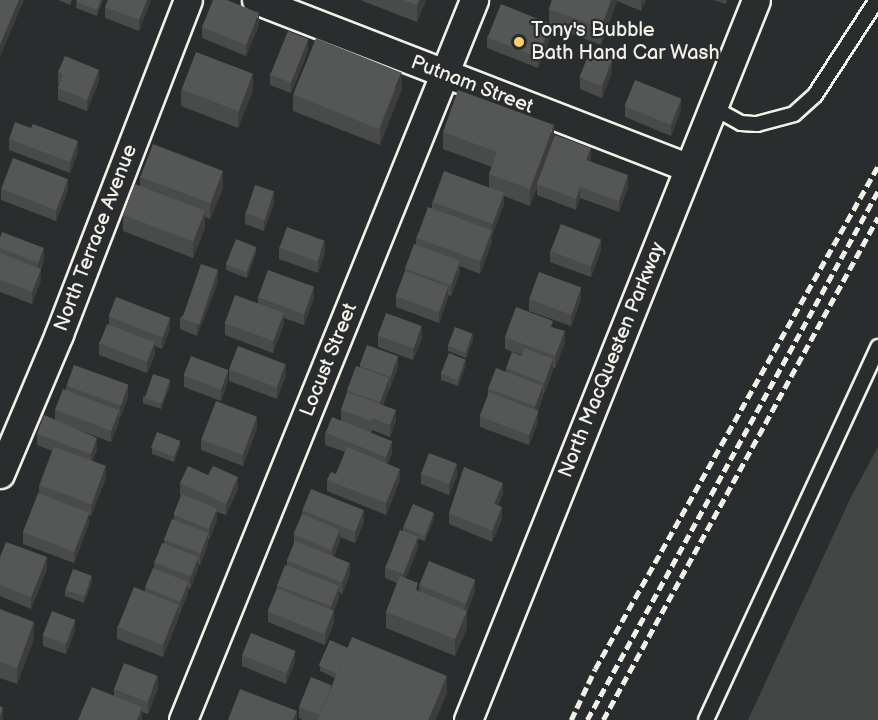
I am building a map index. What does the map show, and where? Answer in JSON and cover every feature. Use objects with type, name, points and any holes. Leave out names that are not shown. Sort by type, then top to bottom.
[{"type":"street","name":"North Terrace Avenue","points":[[0,474],[59,334],[188,0]]},
{"type":"street","name":"Putnam Street","points":[[256,0],[689,168]]},
{"type":"street","name":"Locust Street","points":[[183,720],[474,0]]},
{"type":"street","name":"North MacQuesten Parkway","points":[[468,720],[756,0]]},
{"type":"lane","points":[[712,107],[741,123],[757,124],[794,114],[815,95],[877,0]]},
{"type":"lane","points":[[706,720],[878,347]]},
{"type":"shaded area","points":[[878,447],[878,720],[748,720],[851,497]]},
{"type":"building","points":[[0,0],[19,0],[0,45]]},
{"type":"building","points":[[77,0],[101,0],[97,10],[76,2]]},
{"type":"building","points":[[108,0],[147,0],[139,20],[105,7]]},
{"type":"building","points":[[213,0],[227,0],[259,13],[246,45],[202,27]]},
{"type":"building","points":[[403,0],[419,0],[417,5]]},
{"type":"building","points":[[552,0],[611,0],[601,28],[549,9]]},
{"type":"building","name":"Tony's Bubble Bath Hand Car Wash","points":[[501,4],[551,24],[538,58],[488,37]]},
{"type":"building","points":[[288,31],[308,39],[291,83],[270,75]]},
{"type":"building","points":[[316,38],[401,72],[378,129],[293,95]]},
{"type":"building","points":[[590,51],[612,60],[602,86],[580,77]]},
{"type":"building","points":[[196,52],[253,74],[239,111],[182,89]]},
{"type":"building","points":[[65,56],[99,70],[87,100],[58,88],[63,74],[58,72]]},
{"type":"building","points":[[635,80],[681,99],[671,125],[625,106]]},
{"type":"building","points":[[458,90],[554,125],[530,189],[489,174],[497,152],[443,132]]},
{"type":"building","points":[[15,122],[31,128],[33,124],[78,141],[70,162],[9,139]]},
{"type":"building","points":[[555,135],[591,148],[586,160],[628,175],[619,201],[580,187],[576,199],[537,184]]},
{"type":"building","points":[[153,144],[223,171],[210,204],[140,177]]},
{"type":"building","points":[[13,158],[68,179],[56,210],[1,189]]},
{"type":"building","points":[[444,171],[504,193],[493,224],[433,202]]},
{"type":"building","points":[[135,184],[205,211],[193,242],[123,215]]},
{"type":"building","points":[[255,185],[274,191],[265,220],[246,214]]},
{"type":"building","points":[[428,207],[492,230],[481,261],[417,238]]},
{"type":"building","points":[[561,224],[601,239],[591,266],[551,251]]},
{"type":"building","points":[[287,227],[325,241],[317,261],[279,248]]},
{"type":"building","points":[[2,232],[44,248],[38,263],[0,248]]},
{"type":"building","points":[[236,239],[256,247],[246,272],[226,264]]},
{"type":"building","points":[[414,244],[460,261],[451,285],[405,268]]},
{"type":"building","points":[[0,253],[41,269],[32,292],[0,280]]},
{"type":"building","points":[[201,264],[218,270],[199,325],[182,319]]},
{"type":"building","points":[[268,270],[314,287],[304,314],[258,297]]},
{"type":"building","points":[[405,271],[448,287],[439,312],[396,296]]},
{"type":"building","points":[[539,272],[581,287],[571,315],[529,299]]},
{"type":"building","points":[[235,295],[284,313],[274,341],[225,323]]},
{"type":"building","points":[[116,297],[170,318],[163,337],[108,317]]},
{"type":"building","points":[[516,307],[553,321],[551,327],[565,331],[555,356],[505,337]]},
{"type":"building","points":[[386,313],[422,326],[413,349],[378,336]]},
{"type":"building","points":[[107,324],[155,342],[147,362],[99,344]]},
{"type":"building","points":[[455,327],[473,334],[466,352],[448,346]]},
{"type":"building","points":[[367,345],[398,356],[390,377],[359,366]]},
{"type":"building","points":[[238,346],[286,364],[277,388],[229,369]]},
{"type":"building","points":[[524,348],[553,359],[544,383],[506,368],[512,352],[522,356]]},
{"type":"building","points":[[449,353],[466,360],[457,380],[441,373]]},
{"type":"building","points":[[191,356],[228,370],[221,390],[183,376]]},
{"type":"building","points":[[74,365],[129,385],[121,406],[66,386]]},
{"type":"building","points":[[356,366],[389,378],[380,402],[347,390]]},
{"type":"building","points":[[496,368],[543,386],[535,406],[488,389]]},
{"type":"building","points":[[153,374],[170,380],[162,403],[145,398]]},
{"type":"building","points":[[63,389],[119,411],[111,431],[55,410]]},
{"type":"building","points":[[347,392],[396,410],[390,425],[341,410]]},
{"type":"building","points":[[489,392],[538,411],[529,435],[480,416]]},
{"type":"building","points":[[216,401],[257,417],[242,455],[201,439]]},
{"type":"building","points":[[44,415],[97,438],[91,454],[37,434]]},
{"type":"building","points":[[332,417],[392,441],[386,457],[326,433]]},
{"type":"building","points":[[157,432],[180,441],[174,457],[151,448]]},
{"type":"building","points":[[54,447],[106,466],[92,504],[40,486]]},
{"type":"building","points":[[347,447],[400,469],[386,503],[327,480],[331,472],[336,474]]},
{"type":"building","points":[[429,453],[457,464],[449,484],[421,474]]},
{"type":"building","points":[[188,466],[208,475],[213,466],[238,477],[226,504],[180,483]]},
{"type":"building","points":[[464,467],[503,483],[494,504],[502,507],[492,531],[449,513]]},
{"type":"building","points":[[311,489],[364,510],[355,532],[302,510]]},
{"type":"building","points":[[38,493],[89,513],[74,552],[23,532]]},
{"type":"building","points":[[182,494],[217,509],[208,529],[173,514]]},
{"type":"building","points":[[413,504],[434,513],[424,536],[403,527]]},
{"type":"building","points":[[302,514],[340,530],[331,550],[293,534]]},
{"type":"building","points":[[172,519],[208,533],[201,554],[164,540]]},
{"type":"building","points":[[400,530],[418,537],[403,574],[386,567]]},
{"type":"building","points":[[295,541],[350,563],[342,583],[287,560]]},
{"type":"building","points":[[6,542],[47,557],[31,597],[0,585],[0,557]]},
{"type":"building","points":[[162,543],[198,557],[191,577],[154,563]]},
{"type":"building","points":[[429,561],[475,580],[466,604],[419,585]]},
{"type":"building","points":[[285,565],[339,586],[331,606],[277,586]]},
{"type":"building","points":[[153,568],[188,582],[180,602],[145,587]]},
{"type":"building","points":[[73,569],[92,576],[84,597],[65,590]]},
{"type":"building","points":[[400,576],[418,583],[416,590],[467,611],[455,639],[386,612]]},
{"type":"building","points":[[134,587],[179,605],[162,645],[118,627]]},
{"type":"building","points":[[277,588],[334,611],[324,634],[268,611]]},
{"type":"building","points":[[0,609],[34,622],[17,668],[0,662]]},
{"type":"building","points":[[52,611],[75,620],[66,644],[43,635]]},
{"type":"building","points":[[251,633],[296,651],[287,673],[242,655]]},
{"type":"building","points":[[352,637],[447,676],[428,720],[318,720]]},
{"type":"building","points":[[330,640],[348,648],[337,674],[319,666]]},
{"type":"building","points":[[124,663],[158,676],[148,702],[114,689]]},
{"type":"building","points":[[311,677],[331,685],[319,715],[299,707]]},
{"type":"building","points":[[92,687],[142,707],[137,720],[78,720]]},
{"type":"building","points":[[240,689],[297,711],[293,720],[228,720]]},
{"type":"railway","points":[[571,720],[595,669],[878,166]]},
{"type":"railway","points":[[587,720],[878,191]]},
{"type":"railway","points":[[603,720],[878,217]]},
{"type":"place","name":"Tony's Bubble Bath Hand Car Wash","points":[[519,42]]}]
